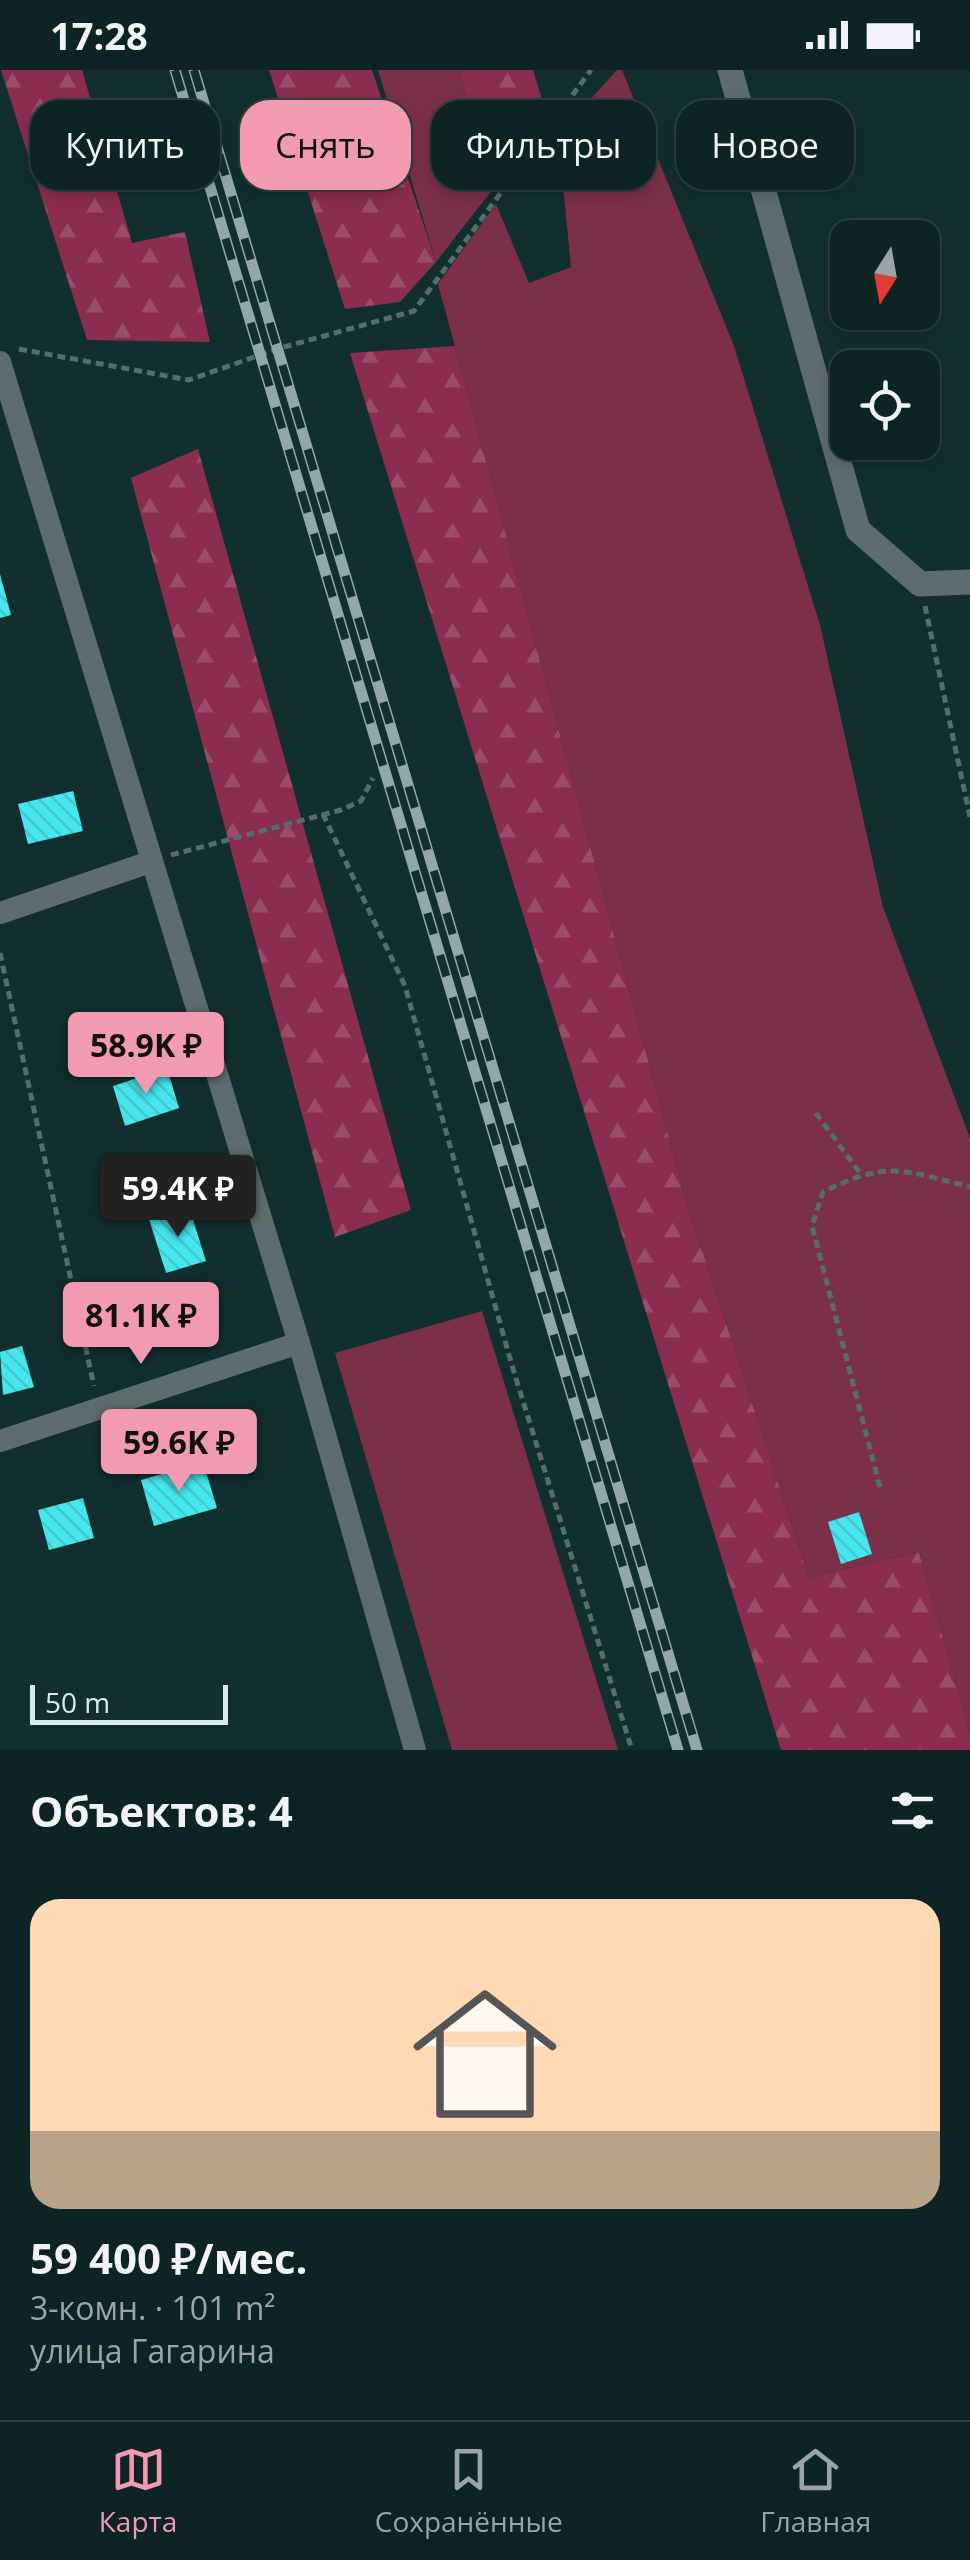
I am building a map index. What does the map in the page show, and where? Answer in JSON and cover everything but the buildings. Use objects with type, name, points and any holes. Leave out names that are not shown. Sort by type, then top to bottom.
[{"type":"street","points":[[730,70],[858,530],[920,584],[970,582]]},
{"type":"street","points":[[0,362],[299,1342],[415,1750]]},
{"type":"street","points":[[0,913],[150,862]]},
{"type":"street","points":[[0,1441],[299,1342]]},
{"type":"path","points":[[0,346],[189,380],[277,349],[414,311],[590,70]]},
{"type":"path","points":[[920,584],[970,816]]},
{"type":"path","points":[[150,862],[210,841],[361,801],[373,778]]},
{"type":"path","points":[[323,814],[405,986],[512,1369],[632,1750]]},
{"type":"path","points":[[0,953],[99,1408]]},
{"type":"path","points":[[816,1113],[860,1173]]},
{"type":"path","points":[[880,1487],[812,1226],[822,1192],[860,1173],[900,1168],[970,1187]]},
{"type":"green space","points":[[1,70],[82,70],[91,100],[30,100],[30,161]]},
{"type":"green space","points":[[269,70],[372,70],[382,100],[279,100]]},
{"type":"green space","points":[[458,70],[533,70],[542,100],[466,100]]},
{"type":"green space","points":[[411,187],[436,262],[400,302],[345,309],[307,190]]},
{"type":"green space","points":[[39,190],[117,190],[132,243],[185,232],[210,342],[87,340]]},
{"type":"green space","points":[[455,346],[686,1200],[809,1577],[919,1552],[970,1732],[970,1750],[781,1750],[350,353]]},
{"type":"green space","points":[[198,449],[411,1210],[335,1237],[131,478]]},
{"type":"shaded area","points":[[378,70],[460,70],[468,100],[431,100],[431,190],[492,190],[436,262],[411,179],[411,100],[387,100]]},
{"type":"shaded area","points":[[617,70],[622,70],[634,100],[590,100]]},
{"type":"shaded area","points":[[656,154],[734,346],[820,625],[883,907],[970,1138],[970,1732],[919,1552],[809,1577],[686,1200],[438,284],[496,204],[529,283],[571,267],[563,190],[656,190]]},
{"type":"shaded area","points":[[482,1311],[618,1750],[452,1750],[335,1353]]},
{"type":"railway","points":[[175,70],[678,1750]]},
{"type":"railway","points":[[194,70],[697,1750]]}]
